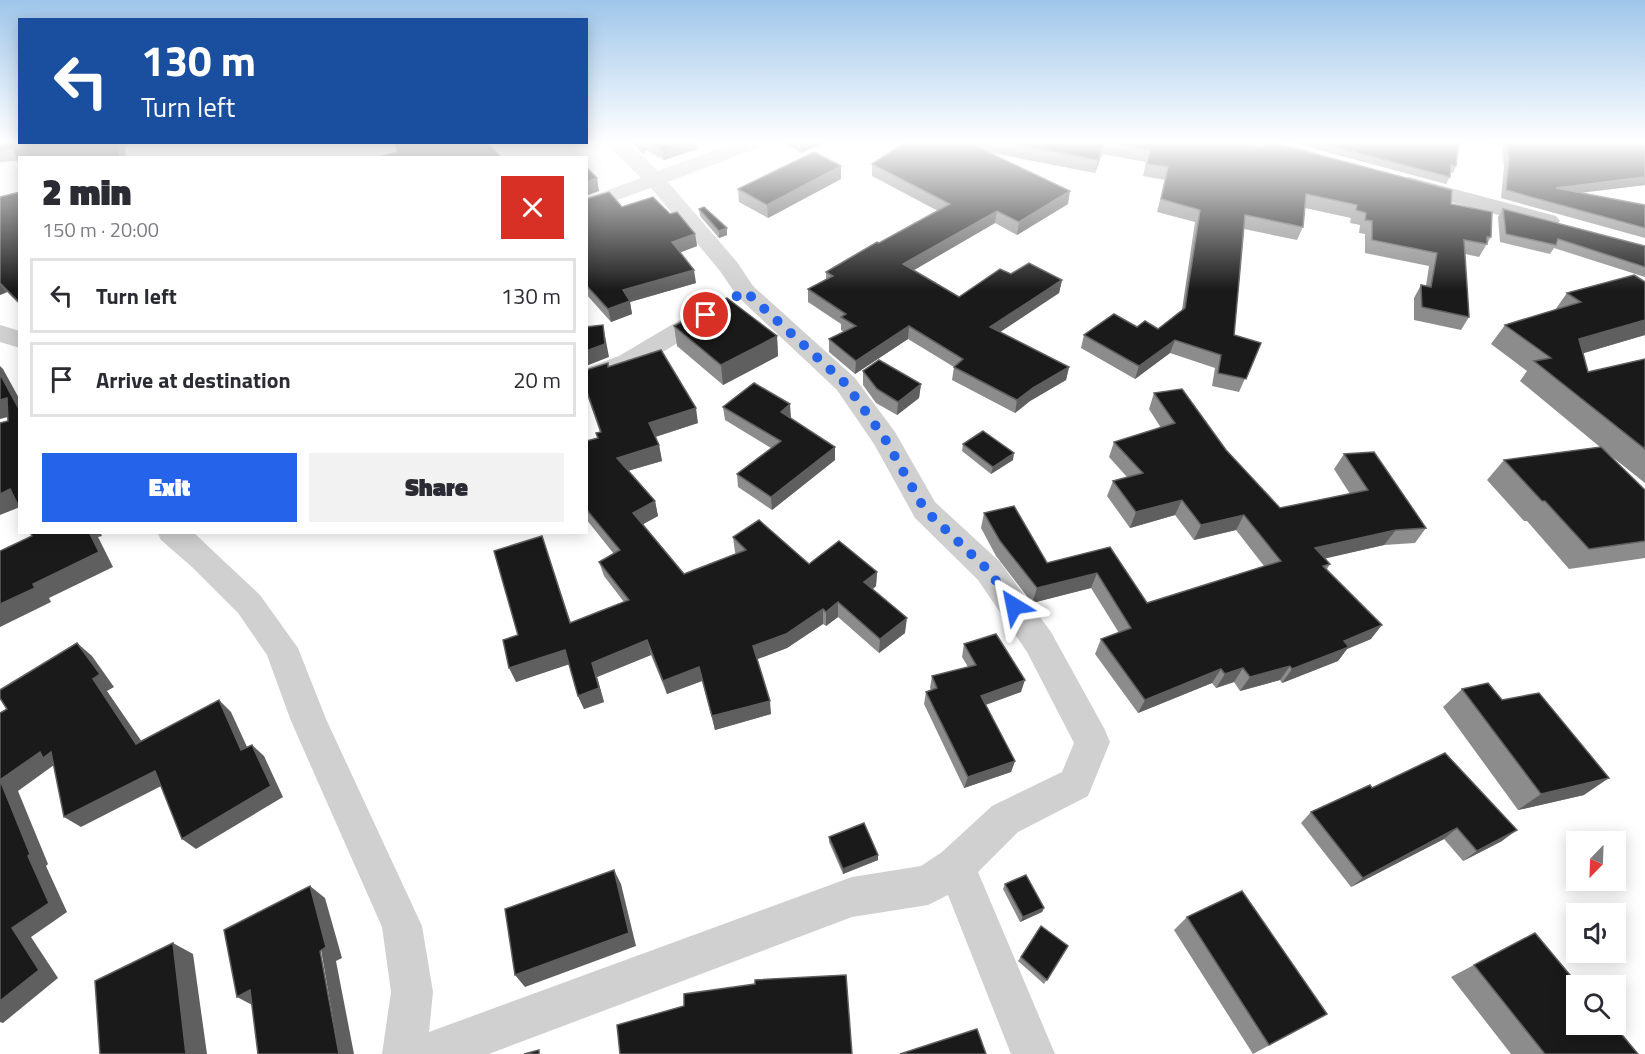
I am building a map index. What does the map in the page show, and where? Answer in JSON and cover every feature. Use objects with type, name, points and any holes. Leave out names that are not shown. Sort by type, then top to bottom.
[{"type":"main road","points":[[1436,191],[1564,225]]},
{"type":"street","points":[[588,204],[626,191]]},
{"type":"street","points":[[429,1054],[852,897],[928,885],[957,866],[1005,819],[1075,784],[1092,742],[1039,642],[989,571],[925,510],[885,439],[846,384],[745,291],[729,267],[665,191]]},
{"type":"street","points":[[588,376],[628,362],[745,291]]},
{"type":"street","points":[[0,333],[18,339]]},
{"type":"street","points":[[174,534],[203,558],[249,604],[280,648],[309,721],[402,926],[412,992],[404,1054]]},
{"type":"street","points":[[957,866],[1033,1054]]},
{"type":"building","points":[[742,191],[793,191],[767,205]]},
{"type":"building","points":[[925,191],[1070,191],[1019,222],[997,211],[903,264],[959,297],[1000,269],[1011,274],[1029,263],[1062,280],[990,327],[1069,367],[1017,400],[954,367],[963,359],[909,326],[856,361],[829,339],[856,326],[841,317],[846,314],[808,289],[833,276],[826,272],[950,204]]},
{"type":"building","points":[[1163,191],[1452,191],[1451,204],[1492,212],[1491,237],[1487,237],[1487,244],[1464,240],[1469,317],[1422,307],[1421,285],[1431,287],[1437,253],[1372,240],[1372,221],[1365,220],[1366,213],[1356,210],[1357,205],[1306,194],[1303,227],[1245,215],[1234,335],[1261,343],[1246,379],[1218,373],[1221,355],[1175,340],[1139,366],[1084,335],[1114,314],[1137,327],[1145,321],[1158,329],[1185,308],[1200,210],[1161,199]]},
{"type":"building","points":[[1510,191],[1573,191],[1645,205],[1645,228]]},
{"type":"building","points":[[18,192],[18,301],[0,283],[0,197]]},
{"type":"building","points":[[609,192],[622,207],[653,197],[670,214],[677,212],[695,234],[672,242],[694,270],[623,290],[630,301],[608,309],[588,287],[588,198]]},
{"type":"building","points":[[704,207],[727,228],[719,231],[699,209]]},
{"type":"building","points":[[1503,209],[1645,246],[1645,267],[1558,239],[1556,245],[1506,234]]},
{"type":"building","points":[[1634,275],[1645,282],[1645,320],[1579,339],[1588,372],[1645,359],[1645,449],[1534,361],[1551,358],[1505,325],[1581,302],[1567,293]]},
{"type":"building","points":[[727,298],[777,336],[721,365],[674,326]]},
{"type":"building","points":[[603,325],[605,344],[588,350],[588,327]]},
{"type":"building","points":[[661,350],[696,408],[649,423],[659,445],[617,458],[655,501],[633,513],[684,574],[746,550],[733,537],[759,520],[809,564],[839,541],[877,572],[864,582],[907,618],[880,639],[838,602],[826,612],[823,609],[786,634],[753,646],[770,701],[712,716],[699,667],[663,681],[647,640],[592,663],[599,688],[578,696],[565,650],[509,668],[503,640],[518,635],[494,551],[542,536],[570,623],[629,600],[599,562],[620,550],[588,511],[588,440],[598,438],[596,433],[601,432],[588,395],[588,369],[608,363],[608,367]]},
{"type":"building","points":[[879,360],[921,384],[898,402],[877,389],[863,371]]},
{"type":"building","points":[[0,374],[18,407],[18,505],[10,489],[0,494],[0,423],[8,421],[7,398],[0,400]]},
{"type":"building","points":[[754,383],[790,404],[781,412],[835,447],[771,497],[737,474],[781,441],[723,407]]},
{"type":"building","points":[[1182,389],[1226,450],[1280,508],[1368,490],[1344,454],[1374,452],[1426,528],[1396,530],[1315,548],[1330,564],[1323,566],[1382,625],[1344,641],[1349,647],[1292,669],[1290,666],[1250,677],[1243,668],[1225,674],[1221,669],[1145,700],[1101,639],[1131,628],[1097,573],[1037,588],[1000,541],[984,513],[1014,506],[1047,563],[1110,547],[1147,603],[1281,561],[1244,515],[1201,525],[1182,500],[1136,512],[1113,481],[1143,473],[1114,442],[1175,423],[1154,393]]},
{"type":"building","points":[[983,431],[1014,453],[993,467],[963,444]]},
{"type":"building","points":[[1601,447],[1645,490],[1645,541],[1589,549],[1504,460]]},
{"type":"building","points":[[31,534],[90,534],[99,552],[33,584],[35,588],[0,604],[0,551],[32,536]]},
{"type":"building","points":[[996,634],[1025,680],[981,696],[1015,761],[968,777],[926,692],[937,688],[932,676],[976,665],[964,644]]},
{"type":"building","points":[[77,643],[100,674],[93,679],[136,744],[219,700],[241,750],[252,745],[271,786],[182,839],[155,771],[64,817],[51,752],[43,758],[40,752],[0,780],[0,713],[7,709],[0,698],[0,690]]},
{"type":"building","points":[[1488,683],[1502,700],[1539,693],[1609,778],[1541,794],[1462,689]]},
{"type":"building","points":[[1445,753],[1517,830],[1477,851],[1457,828],[1363,878],[1311,812],[1370,785],[1372,788]]},
{"type":"building","points":[[0,780],[30,854],[28,856],[49,903],[12,928],[39,970],[0,1001]]},
{"type":"building","points":[[864,823],[878,855],[843,869],[829,837]]},
{"type":"building","points":[[614,870],[629,933],[515,975],[505,909]]},
{"type":"building","points":[[1026,875],[1044,908],[1023,917],[1005,884]]},
{"type":"building","points":[[310,886],[326,947],[320,951],[339,1054],[258,1054],[250,990],[237,997],[224,930]]},
{"type":"building","points":[[1242,891],[1327,1014],[1269,1045],[1187,917]]},
{"type":"building","points":[[1041,926],[1068,946],[1047,980],[1021,957]]},
{"type":"building","points":[[1535,933],[1570,975],[1566,975],[1566,1035],[1622,1035],[1638,1054],[1545,1054],[1474,965]]},
{"type":"building","points":[[173,943],[186,1054],[100,1054],[95,981]]},
{"type":"building","points":[[846,975],[852,1054],[620,1054],[617,1025],[684,1006],[684,994],[755,984],[755,980]]},
{"type":"building","points":[[977,1029],[986,1054],[900,1054]]},
{"type":"building","points":[[539,1050],[539,1054],[524,1054]]},
{"type":"route","points":[[706,315],[745,291],[846,384],[885,439],[925,510],[989,571],[1014,606]]}]
